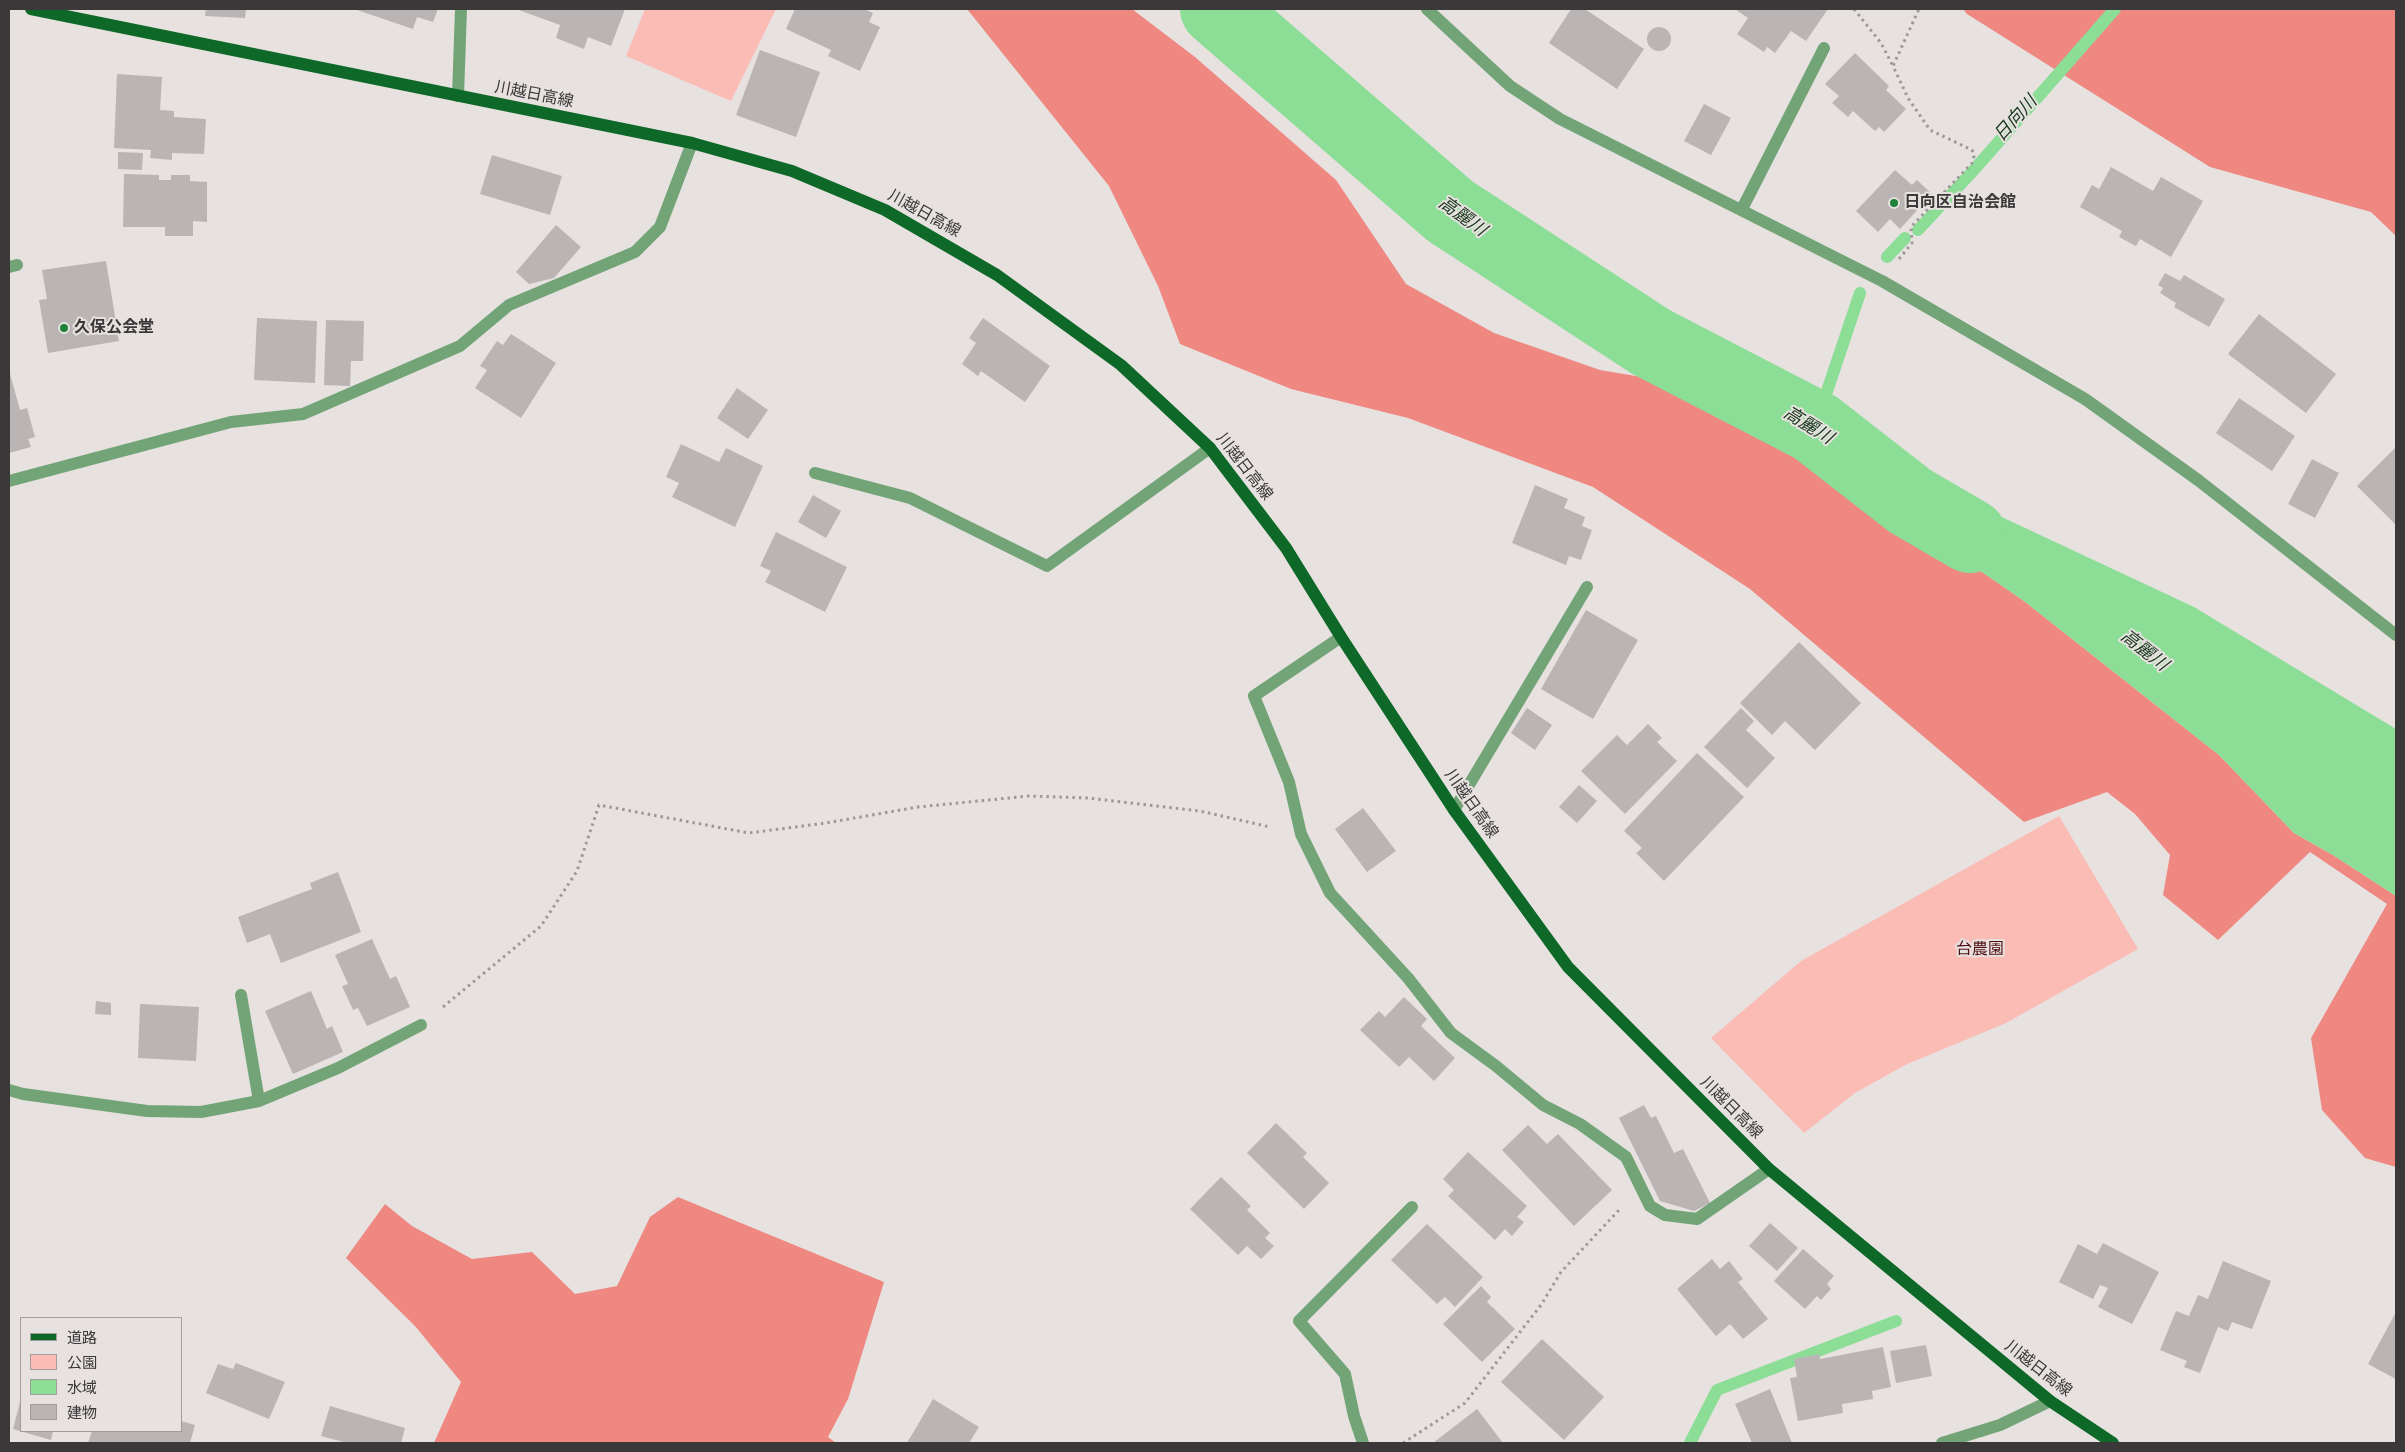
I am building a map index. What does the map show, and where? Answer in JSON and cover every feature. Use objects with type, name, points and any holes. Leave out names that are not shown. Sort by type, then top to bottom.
[{"type":"main road","name":"川越日高線","points":[[31,9],[692,143],[792,171],[885,210],[997,275],[1121,365],[1210,448],[1286,548],[1341,637],[1454,810],[1568,967],[1769,1169],[2050,1401],[2113,1443]]},
{"type":"street","points":[[458,96],[461,9]]},
{"type":"street","points":[[1427,9],[1510,86],[1560,119],[1882,281],[2085,399],[2198,480],[2396,635]]},
{"type":"street","points":[[1742,209],[1824,48]]},
{"type":"street","points":[[9,481],[231,422],[303,414],[460,346],[509,305],[635,252],[660,227],[692,143]]},
{"type":"street","points":[[815,472],[910,498],[1047,566],[1210,448]]},
{"type":"street","points":[[1454,810],[1587,587]]},
{"type":"street","points":[[1341,637],[1254,696],[1289,782],[1301,834],[1330,893],[1408,978],[1451,1033],[1496,1066],[1543,1105],[1580,1124],[1626,1157],[1650,1206],[1665,1214],[1697,1219],[1769,1169]]},
{"type":"street","points":[[242,995],[259,1101]]},
{"type":"street","points":[[9,1090],[147,1111],[201,1112],[259,1101],[338,1068],[422,1025]]},
{"type":"street","points":[[1363,1443],[1354,1416],[1345,1374],[1299,1321],[1412,1207]]},
{"type":"street","points":[[1942,1443],[2000,1425],[2050,1401]]},
{"type":"path","points":[[1854,9],[1881,42],[1908,98],[1930,130],[1972,150],[1974,156],[1972,163],[1911,227],[1912,243],[1882,281]]},
{"type":"path","points":[[1893,66],[1919,9]]},
{"type":"path","points":[[422,1025],[542,926],[577,871],[599,804],[749,833],[826,823],[918,806],[1029,796],[1086,798],[1200,811],[1301,834]]},
{"type":"path","points":[[1403,1443],[1464,1403],[1541,1304],[1561,1272],[1619,1210],[1665,1214]]},
{"type":"green space","points":[[645,9],[776,9],[731,101],[626,56]]},
{"type":"green space","name":"台農園","points":[[2059,816],[2138,949],[2006,1023],[1905,1065],[1855,1093],[1804,1133],[1711,1038],[1801,961]]},
{"type":"shaded area","points":[[967,9],[1132,9],[1195,57],[1336,180],[1406,284],[1494,333],[1600,370],[1707,388],[1917,527],[2024,601],[2219,755],[2294,833],[2333,855],[2396,896],[2396,1167],[2365,1158],[2322,1110],[2311,1038],[2387,904],[2310,852],[2218,940],[2163,895],[2170,855],[2135,814],[2107,792],[2024,822],[1750,589],[1593,487],[1408,418],[1291,389],[1180,344],[1158,286],[1109,186]]},
{"type":"shaded area","points":[[1963,9],[2396,9],[2396,236],[2371,212],[2210,167],[1967,14]]},
{"type":"shaded area","points":[[678,1197],[884,1282],[848,1399],[828,1437],[836,1443],[434,1443],[461,1382],[415,1326],[346,1258],[385,1204],[412,1226],[472,1259],[532,1252],[575,1294],[617,1286],[650,1217]]},
{"type":"water","points":[[1882,461],[2194,607],[2396,729],[2396,896],[2333,855],[2294,833],[2219,755],[2024,601],[1889,508]]},
{"type":"building","points":[[206,9],[246,9],[245,18],[205,16]]},
{"type":"building","points":[[354,9],[438,9],[433,22],[417,17],[413,29]]},
{"type":"building","points":[[516,9],[625,9],[611,46],[588,37],[584,49],[556,38],[560,25]]},
{"type":"building","points":[[795,9],[864,9],[873,13],[869,22],[880,27],[860,71],[828,56],[831,50],[786,29]]},
{"type":"building","points":[[1571,9],[1585,9],[1644,49],[1617,89],[1549,43]]},
{"type":"building","points":[[1735,9],[1828,9],[1806,41],[1791,31],[1775,53],[1767,47],[1764,52],[1737,34],[1748,18]]},
{"type":"building","points":[[1659,27],[1668,30],[1671,39],[1668,48],[1659,51],[1650,48],[1647,39],[1650,30]]},
{"type":"building","points":[[760,50],[820,72],[796,137],[736,115]]},
{"type":"building","points":[[1855,53],[1889,86],[1886,90],[1906,109],[1884,132],[1879,127],[1875,131],[1853,111],[1848,117],[1832,103],[1839,96],[1825,84]]},
{"type":"building","points":[[117,74],[162,77],[160,110],[174,111],[174,117],[206,119],[204,154],[172,153],[172,160],[150,158],[151,150],[114,148]]},
{"type":"building","points":[[1704,104],[1731,118],[1711,155],[1684,141]]},
{"type":"building","points":[[118,152],[143,153],[142,170],[118,169]]},
{"type":"building","points":[[492,155],[562,176],[550,215],[480,194]]},
{"type":"building","points":[[2111,167],[2153,191],[2161,177],[2203,201],[2171,257],[2140,239],[2136,246],[2119,237],[2122,231],[2080,207],[2092,185],[2099,189]]},
{"type":"building","name":"日向区自治会館","points":[[1895,170],[1912,185],[1917,180],[1932,194],[1900,229],[1890,219],[1878,232],[1856,211]]},
{"type":"building","points":[[124,174],[159,175],[159,180],[171,180],[171,175],[190,175],[190,181],[207,182],[207,222],[193,221],[193,236],[165,236],[165,227],[123,227]]},
{"type":"building","points":[[556,225],[581,247],[554,278],[529,284],[516,272]]},
{"type":"building","points":[[106,261],[119,341],[48,353],[39,300],[47,299],[42,270]]},
{"type":"building","points":[[2165,273],[2180,281],[2184,275],[2225,299],[2209,327],[2174,307],[2176,303],[2160,293],[2163,288],[2158,285]]},
{"type":"building","points":[[2259,314],[2336,374],[2306,413],[2228,354]]},
{"type":"building","points":[[257,318],[317,321],[315,383],[254,380]]},
{"type":"building","points":[[983,318],[1050,366],[1025,402],[981,371],[978,376],[962,364],[976,343],[969,338]]},
{"type":"building","points":[[326,320],[364,321],[363,361],[351,361],[350,386],[324,385]]},
{"type":"building","points":[[511,334],[556,363],[521,418],[475,388],[487,370],[480,366],[497,341],[503,345]]},
{"type":"building","points":[[9,370],[20,410],[27,408],[35,437],[28,439],[31,447],[9,453]]},
{"type":"building","points":[[737,388],[768,410],[748,439],[717,418]]},
{"type":"building","points":[[2239,398],[2295,436],[2272,471],[2216,433]]},
{"type":"building","points":[[681,444],[719,462],[726,448],[763,466],[735,527],[672,497],[679,483],[666,477]]},
{"type":"building","points":[[2396,447],[2396,525],[2357,486]]},
{"type":"building","points":[[2312,459],[2339,473],[2315,518],[2288,504]]},
{"type":"building","points":[[1535,485],[1568,499],[1564,508],[1585,517],[1582,526],[1592,530],[1581,560],[1569,556],[1566,565],[1512,543]]},
{"type":"building","points":[[813,495],[841,511],[826,538],[798,522]]},
{"type":"building","points":[[776,532],[847,567],[825,612],[765,582],[771,571],[760,566]]},
{"type":"building","points":[[1586,610],[1638,640],[1593,719],[1541,689]]},
{"type":"building","points":[[1799,642],[1861,703],[1815,750],[1785,721],[1772,735],[1740,703]]},
{"type":"building","points":[[1527,708],[1552,725],[1535,750],[1511,733]]},
{"type":"building","points":[[1741,708],[1754,721],[1746,730],[1775,758],[1747,788],[1704,747]]},
{"type":"building","points":[[1648,724],[1662,738],[1657,742],[1677,761],[1625,814],[1581,771],[1617,735],[1627,745]]},
{"type":"building","points":[[1697,753],[1744,797],[1664,881],[1636,853],[1642,848],[1624,831]]},
{"type":"building","points":[[1579,785],[1597,801],[1577,823],[1559,807]]},
{"type":"building","points":[[1363,808],[1396,851],[1367,872],[1335,829]]},
{"type":"building","points":[[338,872],[361,932],[281,963],[270,934],[247,943],[238,917],[312,889],[310,883]]},
{"type":"building","points":[[372,939],[390,979],[396,976],[410,1007],[367,1026],[358,1008],[353,1010],[342,986],[348,984],[335,955]]},
{"type":"building","points":[[311,991],[327,1029],[332,1026],[343,1052],[293,1074],[265,1011]]},
{"type":"building","points":[[1404,997],[1427,1019],[1421,1026],[1455,1058],[1434,1081],[1409,1057],[1399,1067],[1360,1030],[1379,1011],[1385,1017]]},
{"type":"building","points":[[96,1001],[111,1003],[111,1015],[95,1014]]},
{"type":"building","points":[[140,1004],[199,1007],[196,1061],[138,1058]]},
{"type":"building","points":[[1644,1105],[1651,1118],[1656,1116],[1674,1153],[1683,1149],[1710,1203],[1694,1211],[1660,1201],[1619,1118]]},
{"type":"building","points":[[1276,1123],[1307,1153],[1303,1157],[1329,1183],[1304,1209],[1247,1153]]},
{"type":"building","points":[[1528,1125],[1547,1144],[1558,1134],[1612,1190],[1574,1226],[1502,1150]]},
{"type":"building","points":[[1468,1152],[1527,1206],[1517,1217],[1524,1222],[1512,1236],[1505,1229],[1495,1240],[1448,1196],[1454,1190],[1443,1179]]},
{"type":"building","points":[[1221,1177],[1251,1206],[1247,1210],[1270,1233],[1265,1238],[1274,1246],[1261,1259],[1247,1246],[1238,1255],[1190,1209]]},
{"type":"building","points":[[1770,1223],[1798,1248],[1777,1271],[1749,1246]]},
{"type":"building","points":[[1427,1224],[1483,1277],[1455,1307],[1445,1297],[1437,1304],[1391,1260]]},
{"type":"building","points":[[2103,1243],[2159,1272],[2132,1324],[2098,1307],[2108,1288],[2100,1285],[2093,1299],[2059,1282],[2078,1244],[2097,1254]]},
{"type":"building","points":[[1803,1249],[1834,1276],[1827,1284],[1831,1289],[1821,1300],[1817,1296],[1805,1309],[1774,1281]]},
{"type":"building","points":[[1712,1259],[1720,1269],[1729,1261],[1743,1279],[1738,1282],[1768,1319],[1743,1339],[1730,1324],[1716,1336],[1677,1289]]},
{"type":"building","points":[[2223,1261],[2271,1281],[2252,1329],[2232,1322],[2228,1331],[2218,1327],[2200,1373],[2184,1367],[2187,1361],[2160,1350],[2176,1311],[2189,1316],[2198,1295],[2208,1299]]},
{"type":"building","points":[[1481,1286],[1491,1297],[1487,1302],[1515,1329],[1482,1362],[1443,1324]]},
{"type":"building","points":[[2396,1312],[2396,1379],[2368,1364]]},
{"type":"building","points":[[1542,1339],[1604,1397],[1564,1440],[1501,1382]]},
{"type":"building","points":[[1926,1345],[1932,1376],[1896,1383],[1890,1351]]},
{"type":"building","points":[[1883,1347],[1891,1387],[1872,1391],[1873,1399],[1842,1404],[1843,1413],[1798,1421],[1790,1378],[1797,1377],[1794,1359],[1819,1354],[1820,1359]]},
{"type":"building","points":[[236,1363],[285,1382],[269,1419],[206,1393],[218,1364],[233,1369]]},
{"type":"building","points":[[1770,1389],[1792,1443],[1752,1443],[1735,1404]]},
{"type":"building","points":[[933,1399],[979,1427],[969,1443],[907,1443]]},
{"type":"building","points":[[20,1402],[20,1431],[13,1429]]},
{"type":"building","points":[[330,1406],[405,1428],[401,1443],[347,1443],[321,1436]]},
{"type":"building","points":[[1477,1409],[1503,1443],[1433,1443]]},
{"type":"building","points":[[182,1421],[195,1425],[190,1443],[88,1443],[92,1432],[182,1432]]},
{"type":"building","points":[[23,1432],[53,1432],[51,1440]]},
{"type":"waterway","name":"高麗川","points":[[1217,9],[1450,211],[1651,342],[1815,427],[1910,501],[1970,536]]},
{"type":"waterway","name":"日向川","points":[[1918,230],[1973,171],[2115,9]]},
{"type":"waterway","name":"日向川","points":[[1887,257],[1905,238]]},
{"type":"waterway","name":"日向川","points":[[1815,427],[1860,293]]},
{"type":"waterway","points":[[1690,1443],[1717,1390],[1896,1321]]},
{"type":"place","name":"日向区自治会館","points":[[1894,203]]},
{"type":"place","name":"久保公会堂","points":[[64,328]]}]
